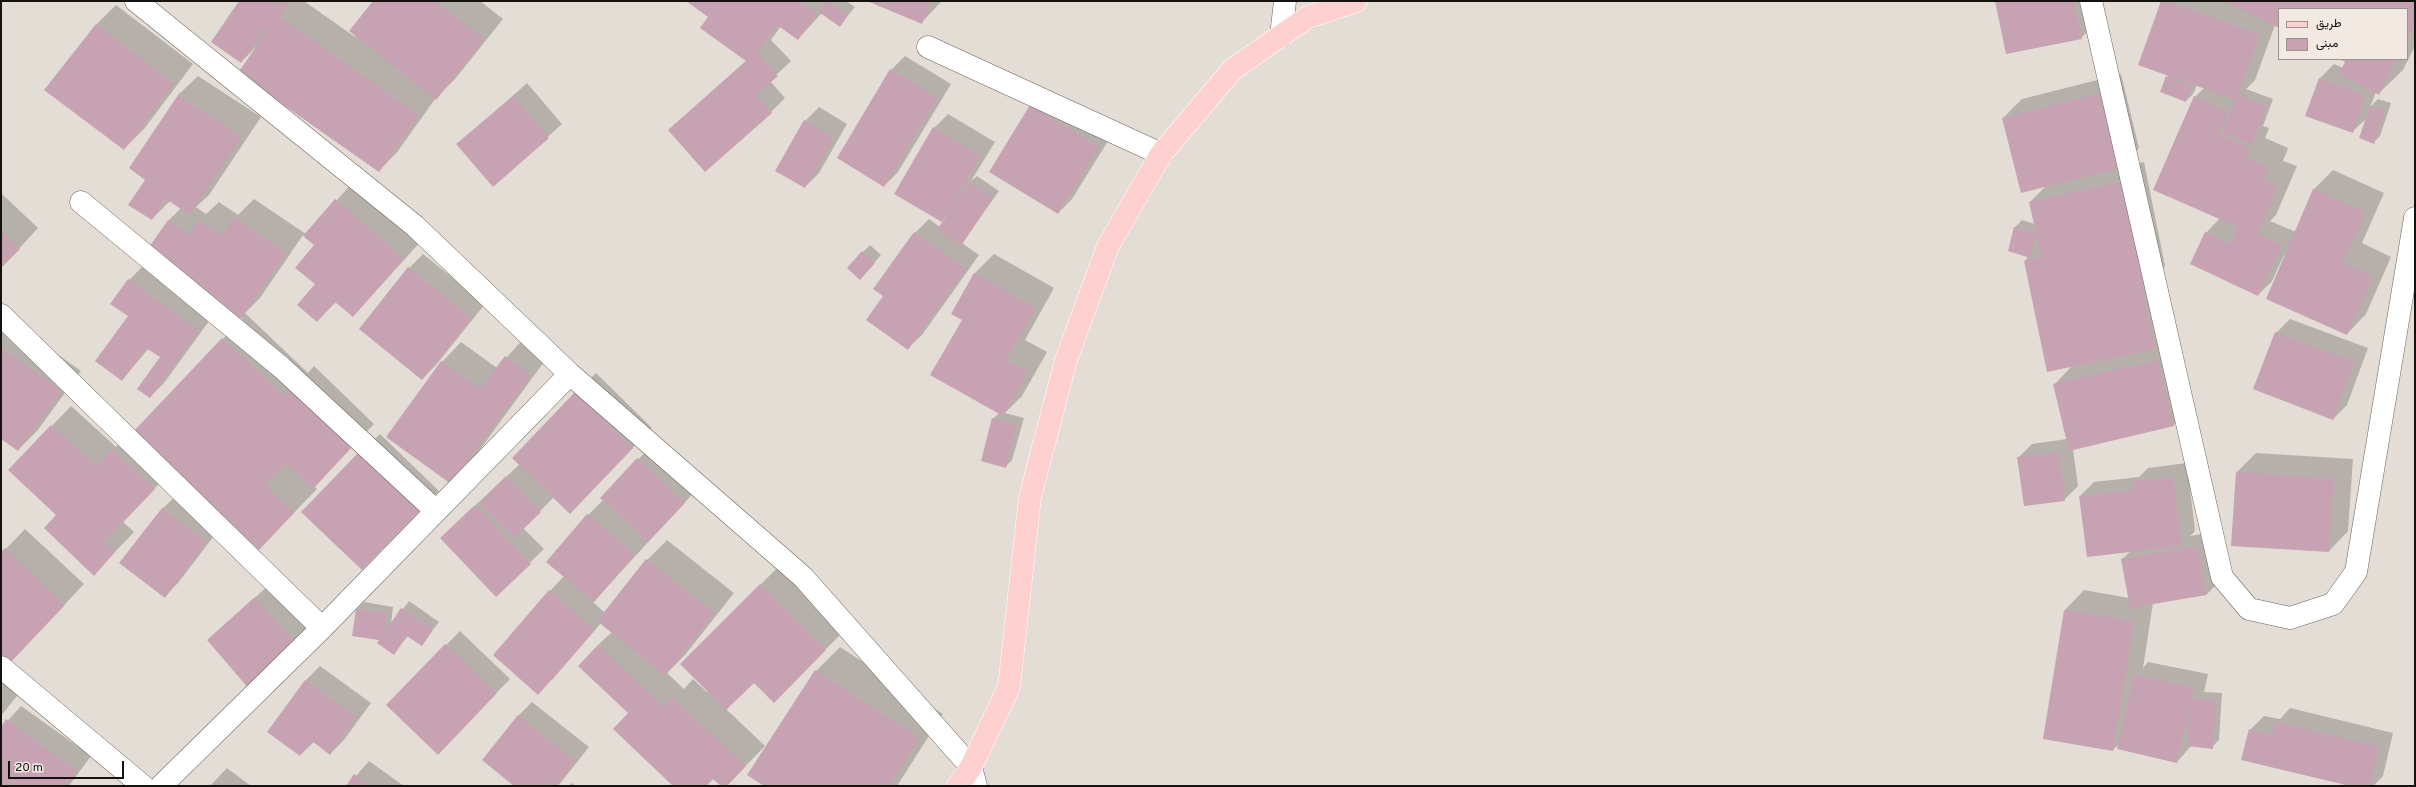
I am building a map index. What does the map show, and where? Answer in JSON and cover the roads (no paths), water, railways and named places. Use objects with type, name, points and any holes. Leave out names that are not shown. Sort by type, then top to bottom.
[{"type":"main road","points":[[958,786],[974,776],[1009,687],[1030,497],[1066,360],[1108,246],[1161,154],[1234,69],[1308,17],[1356,1]]},
{"type":"street","points":[[136,1],[415,226],[570,374],[802,577],[974,776]]},
{"type":"street","points":[[1281,36],[1285,1]]},
{"type":"street","points":[[2091,1],[2222,577],[2249,609],[2290,618],[2333,604],[2356,572],[2415,218]]},
{"type":"street","points":[[928,47],[1161,154]]},
{"type":"street","points":[[81,202],[281,367],[436,511]]},
{"type":"street","points":[[1,315],[322,628]]},
{"type":"street","points":[[161,786],[322,628],[570,374]]},
{"type":"street","points":[[1,668],[143,786]]}]
